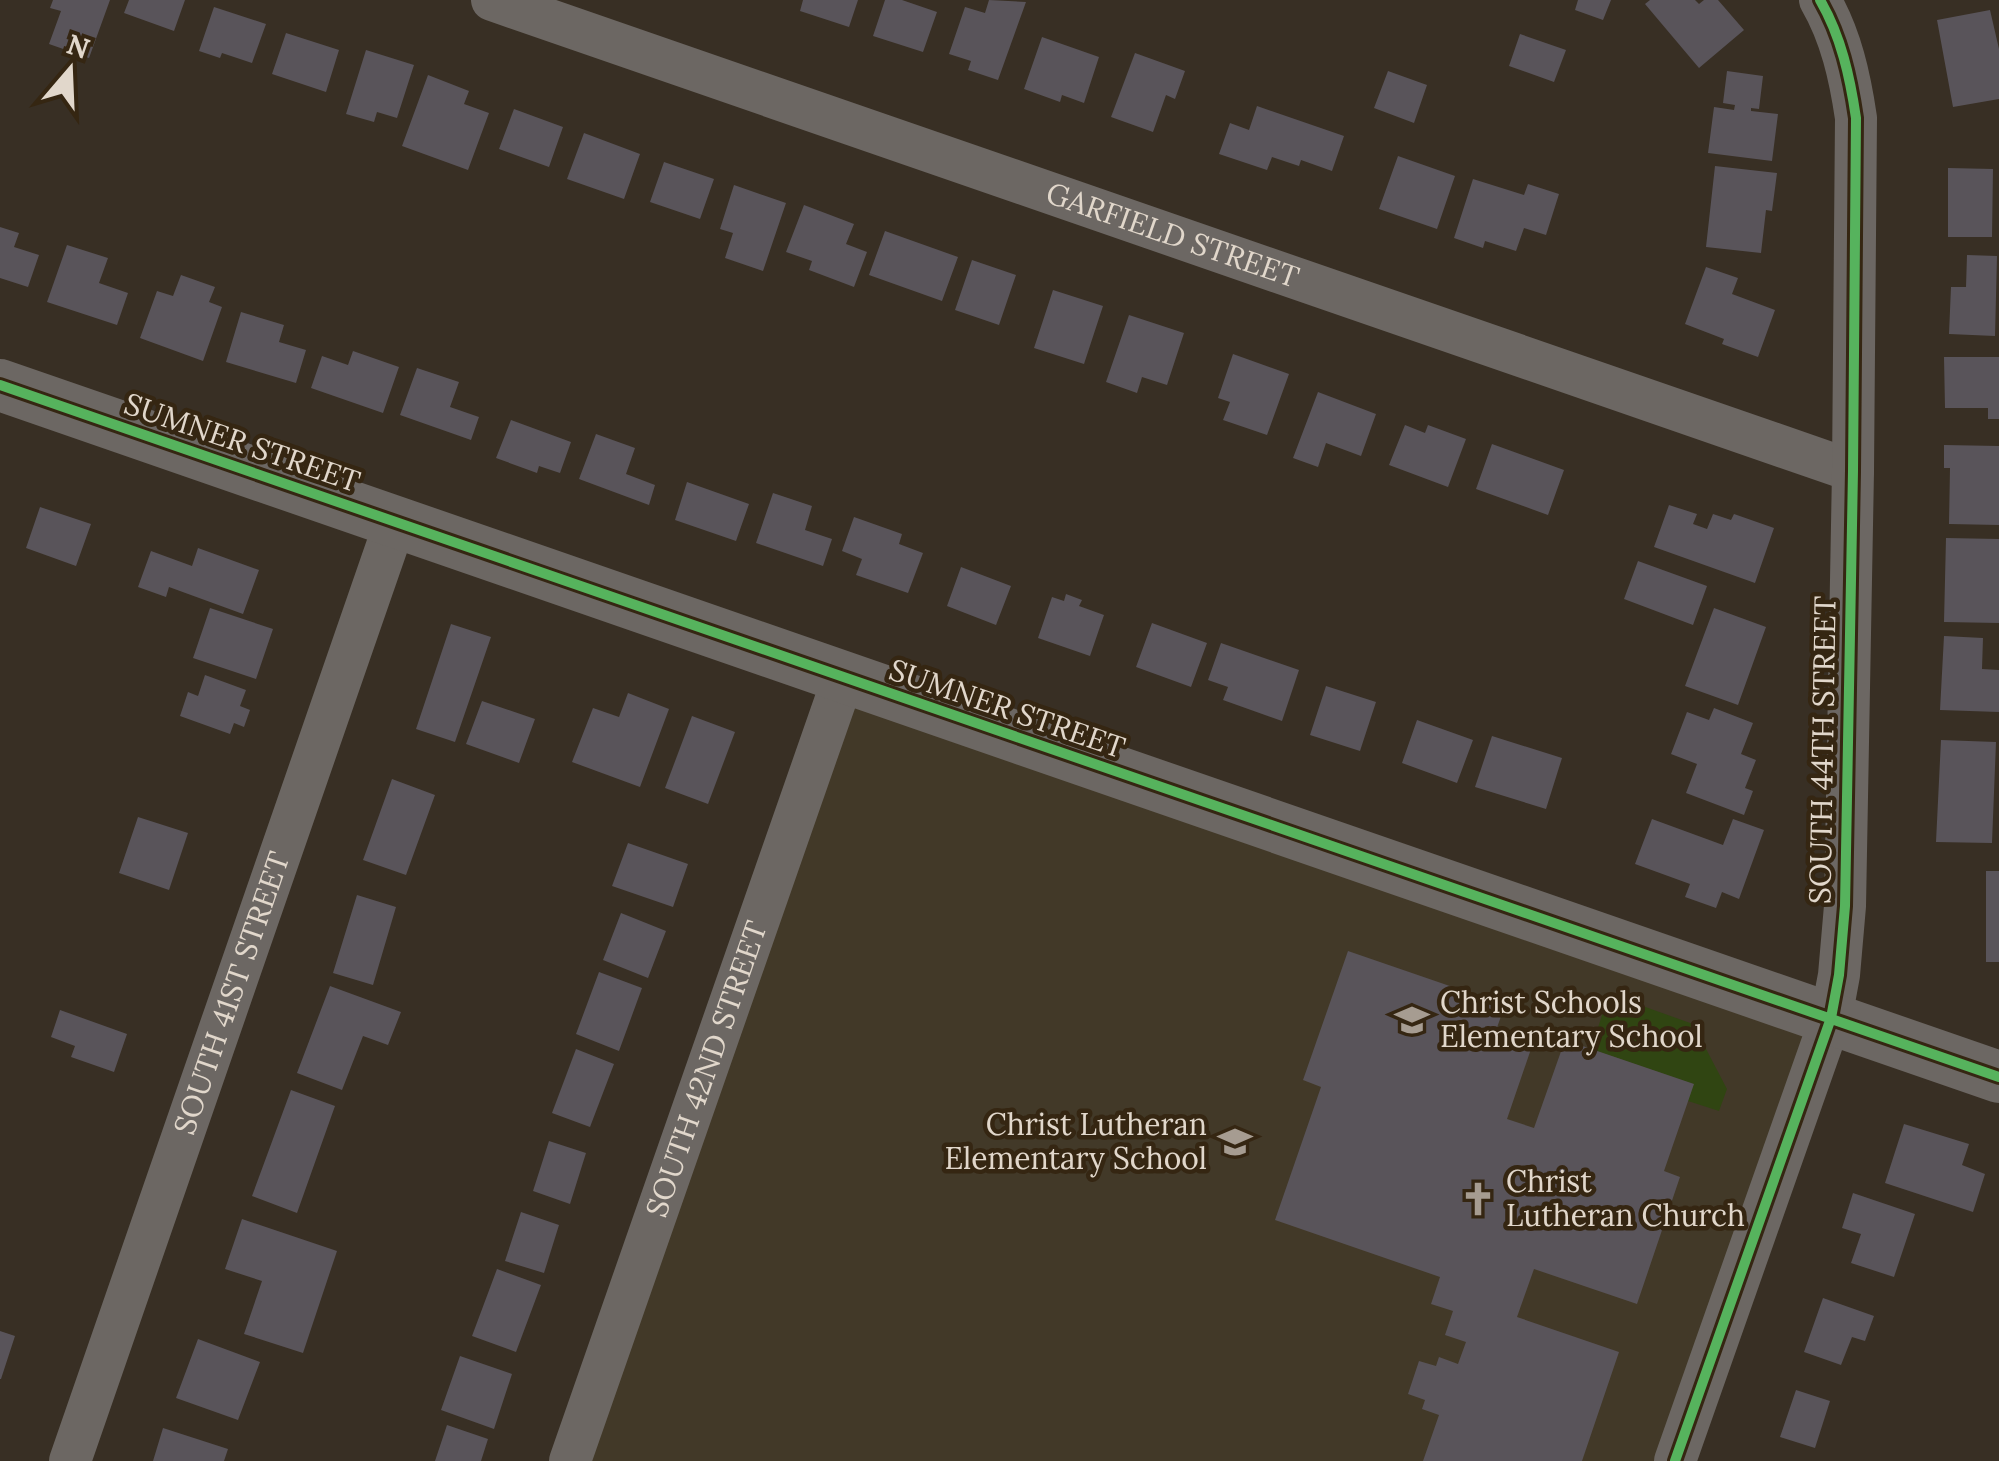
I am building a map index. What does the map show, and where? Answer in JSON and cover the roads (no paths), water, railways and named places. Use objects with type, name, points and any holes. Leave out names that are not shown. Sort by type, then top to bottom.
[{"type":"street","name":"GARFIELD STREET","points":[[492,0],[1854,471]]},
{"type":"street","name":"SOUTH 44TH STREET","points":[[1675,1461],[1830,1018],[1839,974],[1845,906],[1854,471],[1856,118],[1849,75],[1825,8]]},
{"type":"street","name":"SUMNER STREET","points":[[0,386],[1999,1077]]},
{"type":"street","name":"SOUTH 41ST STREET","points":[[70,1461],[395,524]]},
{"type":"street","name":"SOUTH 42ND STREET","points":[[570,1461],[843,679]]},
{"type":"place","name":"Christ Schools Elementary School","points":[[1412,1020]]},
{"type":"place","name":"Christ Lutheran Elementary School","points":[[1235,1142]]},
{"type":"place","name":"Christ Lutheran Church","points":[[1478,1199]]}]
